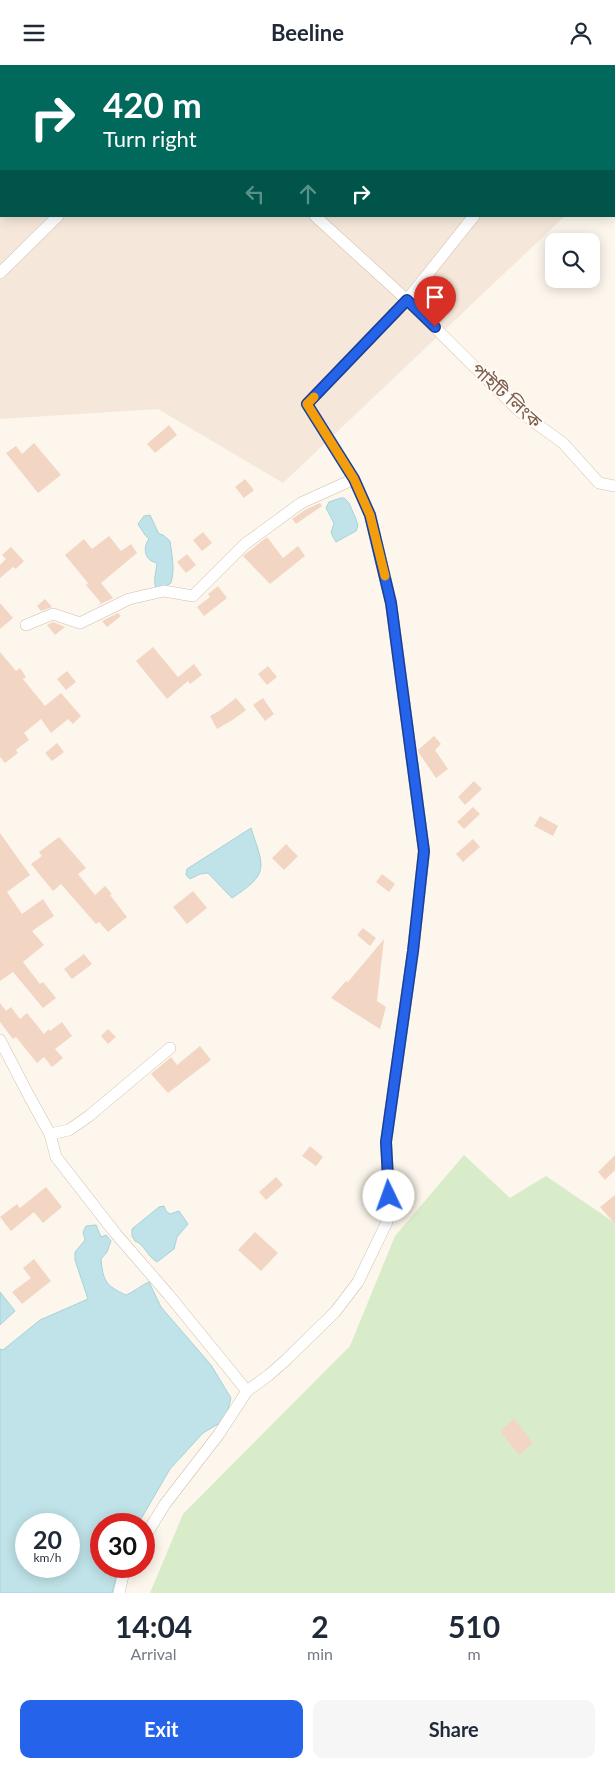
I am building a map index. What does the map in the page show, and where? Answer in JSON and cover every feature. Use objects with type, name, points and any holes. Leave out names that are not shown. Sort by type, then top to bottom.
[{"type":"street","points":[[0,273],[57,217]]},
{"type":"street","name":"পাইটি লিংক","points":[[316,217],[407,300],[519,411],[563,443],[599,483],[615,486]]},
{"type":"street","points":[[155,1519],[164,1504],[219,1434],[247,1391],[287,1359],[335,1311],[358,1282],[387,1222],[389,1196],[386,1142],[413,951],[424,851],[391,603],[370,515],[354,479],[307,404],[407,300],[473,217]]},
{"type":"street","points":[[26,625],[53,614],[80,623],[129,599],[164,591],[192,596],[245,544],[301,503],[354,479]]},
{"type":"street","points":[[0,1040],[50,1134],[56,1157],[80,1189],[247,1391]]},
{"type":"street","points":[[50,1134],[68,1130],[89,1116],[170,1048]]},
{"type":"street","points":[[119,1593],[122,1578]]},
{"type":"shaded area","points":[[0,217],[564,217],[283,483],[158,409],[0,419]]},
{"type":"green space","points":[[464,1155],[510,1198],[546,1176],[615,1223],[615,1593],[150,1593],[183,1514],[350,1346],[395,1236]]},
{"type":"water","points":[[344,498],[349,503],[358,526],[356,531],[336,542],[331,533],[334,523],[326,508],[329,502]]},
{"type":"water","points":[[150,515],[159,534],[170,541],[173,562],[171,583],[163,588],[156,589],[157,563],[147,557],[145,550],[149,539],[138,524],[144,516]]},
{"type":"water","points":[[251,828],[259,852],[261,869],[253,882],[232,898],[208,873],[200,874],[190,879],[186,875],[187,869]]},
{"type":"water","points":[[164,1206],[170,1214],[179,1211],[188,1224],[177,1237],[174,1249],[157,1262],[135,1241],[132,1236],[132,1229],[159,1207]]},
{"type":"water","points":[[96,1225],[101,1237],[106,1235],[111,1241],[107,1252],[101,1259],[105,1278],[114,1289],[126,1295],[149,1282],[161,1307],[211,1365],[231,1398],[225,1420],[203,1433],[170,1469],[144,1513],[90,1513],[90,1578],[116,1578],[112,1593],[0,1593],[0,1349],[3,1350],[40,1320],[88,1299],[75,1260],[75,1252],[85,1240],[83,1232],[86,1226]]},
{"type":"water","points":[[0,1292],[15,1311],[0,1325]]},
{"type":"building","points":[[169,425],[177,435],[155,453],[147,444]]},
{"type":"building","points":[[34,443],[61,475],[38,493],[6,453],[16,446],[22,454]]},
{"type":"building","points":[[245,479],[254,490],[244,498],[235,487]]},
{"type":"building","points":[[320,503],[322,506],[296,524],[292,519],[305,510]]},
{"type":"building","points":[[203,532],[212,543],[202,551],[193,540]]},
{"type":"building","points":[[109,536],[121,551],[131,544],[137,553],[101,583],[113,598],[97,606],[101,603],[86,585],[88,583],[65,555],[84,539],[92,549]]},
{"type":"building","points":[[267,537],[283,558],[298,546],[305,556],[270,584],[243,556]]},
{"type":"building","points":[[11,547],[24,561],[16,569],[13,567],[0,578],[0,565],[6,559],[2,555]]},
{"type":"building","points":[[187,554],[196,565],[186,573],[177,562]]},
{"type":"building","points":[[218,586],[227,598],[204,616],[197,607],[210,597],[208,594]]},
{"type":"building","points":[[45,599],[52,607],[41,611],[37,606]]},
{"type":"building","points":[[0,603],[13,618],[0,629]]},
{"type":"building","points":[[118,613],[121,616],[107,627],[102,621]]},
{"type":"building","points":[[53,622],[65,627],[55,635],[47,625]]},
{"type":"building","points":[[153,647],[178,677],[194,664],[202,675],[190,684],[188,681],[167,699],[136,661]]},
{"type":"building","points":[[0,652],[16,671],[20,668],[26,677],[23,679],[45,706],[61,693],[81,716],[73,724],[68,719],[51,733],[41,719],[24,733],[29,740],[16,750],[18,753],[5,763],[0,757]]},
{"type":"building","points":[[268,666],[277,677],[267,685],[258,674]]},
{"type":"building","points":[[67,671],[76,682],[66,690],[57,679]]},
{"type":"building","points":[[236,698],[246,710],[217,729],[210,716]]},
{"type":"building","points":[[263,698],[274,714],[265,721],[253,705]]},
{"type":"building","points":[[434,736],[441,744],[435,750],[448,769],[436,778],[418,750]]},
{"type":"building","points":[[57,743],[64,752],[52,761],[45,753]]},
{"type":"building","points":[[474,781],[482,789],[465,805],[458,797]]},
{"type":"building","points":[[473,807],[480,814],[464,829],[457,822]]},
{"type":"building","points":[[540,816],[558,826],[553,836],[534,826]]},
{"type":"building","points":[[0,833],[30,875],[7,892],[22,914],[43,899],[54,916],[32,931],[44,945],[23,962],[40,984],[43,982],[56,998],[43,1008],[13,972],[0,981]]},
{"type":"building","points":[[59,837],[86,868],[78,874],[95,895],[105,886],[127,917],[108,932],[99,922],[96,924],[61,884],[53,891],[31,864],[42,856],[39,852]]},
{"type":"building","points":[[473,839],[480,847],[463,862],[456,854]]},
{"type":"building","points":[[286,844],[298,856],[284,870],[272,858]]},
{"type":"building","points":[[382,874],[395,884],[389,892],[376,882]]},
{"type":"building","points":[[193,891],[207,908],[187,924],[173,907]]},
{"type":"building","points":[[363,928],[376,938],[370,946],[357,935]]},
{"type":"building","points":[[384,939],[377,1001],[386,1007],[380,1029],[331,998],[346,981],[348,982]]},
{"type":"building","points":[[84,954],[92,964],[72,979],[64,969]]},
{"type":"building","points":[[0,1003],[6,1011],[11,1007],[20,1019],[27,1013],[44,1034],[62,1022],[72,1036],[55,1049],[63,1058],[52,1067],[44,1057],[37,1063],[16,1037],[13,1039],[0,1022]]},
{"type":"building","points":[[108,1029],[116,1037],[108,1044],[101,1036]]},
{"type":"building","points":[[200,1046],[211,1060],[168,1093],[151,1074],[171,1057],[177,1065]]},
{"type":"building","points":[[310,1146],[323,1157],[316,1166],[302,1156]]},
{"type":"building","points":[[615,1155],[615,1170],[605,1180],[598,1172]]},
{"type":"building","points":[[276,1177],[283,1185],[266,1200],[259,1192]]},
{"type":"building","points":[[46,1187],[62,1207],[43,1223],[34,1212],[11,1231],[0,1217],[17,1204],[20,1208]]},
{"type":"building","points":[[615,1195],[615,1224],[600,1207]]},
{"type":"building","points":[[255,1232],[278,1253],[261,1271],[238,1250]]},
{"type":"building","points":[[34,1259],[51,1281],[22,1304],[12,1292],[31,1278],[23,1268]]},
{"type":"building","points":[[514,1419],[533,1443],[519,1455],[500,1431]]},
{"type":"slow traffic","points":[[314,397],[307,404],[354,479],[370,515],[385,576]]},
{"type":"route","points":[[389,1196],[386,1142],[413,951],[424,851],[391,603],[370,515],[354,479],[307,404],[407,300],[435,327]]}]
